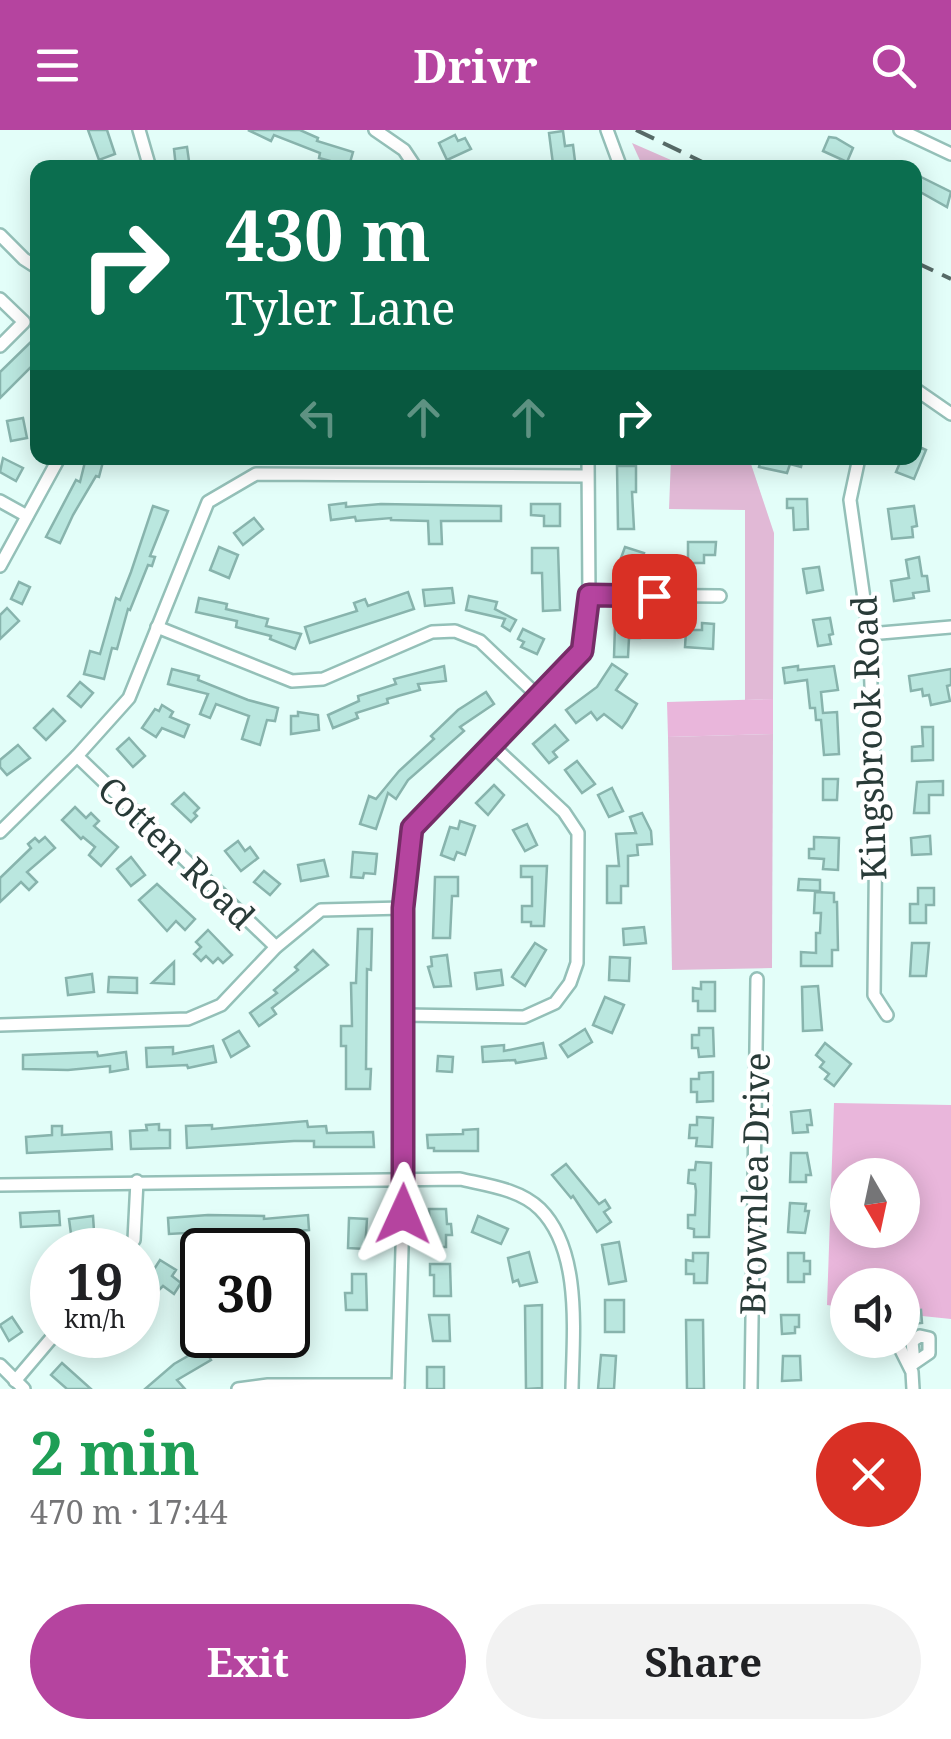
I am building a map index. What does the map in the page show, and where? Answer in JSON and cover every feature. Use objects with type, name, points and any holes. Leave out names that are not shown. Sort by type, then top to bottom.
[{"type":"street","points":[[139,130],[148,160]]},
{"type":"street","points":[[375,130],[404,150],[411,160]]},
{"type":"street","points":[[607,130],[618,160]]},
{"type":"street","points":[[900,130],[951,154]]},
{"type":"street","points":[[0,235],[30,261]]},
{"type":"street","points":[[0,346],[24,322],[1,301]]},
{"type":"street","points":[[922,395],[951,414]]},
{"type":"street","points":[[0,566],[55,465]]},
{"type":"street","points":[[238,1389],[268,1384],[398,1387],[404,1179],[403,908],[412,828],[582,651],[589,595],[588,465]]},
{"type":"street","name":"Kingsbrook Road","points":[[858,465],[850,500],[869,634],[876,814],[874,995],[887,1016]]},
{"type":"street","points":[[0,832],[129,698],[208,502],[256,474],[587,476]]},
{"type":"street","points":[[0,501],[27,516]]},
{"type":"street","points":[[589,595],[720,596]]},
{"type":"street","points":[[869,634],[951,627]]},
{"type":"street","points":[[157,628],[292,681],[323,679],[432,632],[455,631],[480,641],[540,696]]},
{"type":"street","points":[[404,1015],[524,1016],[555,1003],[570,983],[577,963],[578,833],[564,812],[492,745]]},
{"type":"street","name":"Cotten Road","points":[[77,756],[276,947]]},
{"type":"street","points":[[0,1025],[188,1020],[222,1005],[276,947],[320,910],[403,908]]},
{"type":"street","name":"Brownlea Drive","points":[[751,1389],[757,979]]},
{"type":"street","points":[[0,1185],[460,1179],[508,1190],[539,1207],[559,1235],[574,1296],[572,1389]]},
{"type":"street","points":[[135,1228],[137,1181]]},
{"type":"street","points":[[0,1365],[20,1385],[38,1358]]},
{"type":"street","points":[[908,1358],[913,1389]]},
{"type":"shaded area","points":[[632,143],[671,160],[640,160]]},
{"type":"shaded area","points":[[671,465],[751,465],[774,533],[773,699],[745,700],[745,510],[669,509]]},
{"type":"shaded area","points":[[773,699],[773,734],[668,737],[667,702]]},
{"type":"shaded area","points":[[773,734],[772,968],[672,970],[668,737]]},
{"type":"shaded area","points":[[834,1103],[951,1105],[951,1319],[920,1316],[920,1268],[830,1268],[830,1305],[827,1305],[830,1218],[830,1248],[920,1248],[920,1158],[832,1158]]},
{"type":"building","points":[[88,130],[107,130],[115,154],[99,160]]},
{"type":"building","points":[[248,130],[300,130],[318,138],[317,141],[353,152],[351,160],[326,160],[319,158],[320,153],[274,135],[271,141]]},
{"type":"building","points":[[563,131],[565,146],[573,145],[575,160],[552,160],[549,133]]},
{"type":"building","points":[[455,135],[458,141],[465,138],[471,149],[447,160],[439,143]]},
{"type":"building","points":[[829,137],[853,148],[848,160],[823,151]]},
{"type":"building","points":[[187,147],[189,160],[175,160],[174,149]]},
{"type":"building","points":[[922,178],[951,192],[947,207],[922,193]]},
{"type":"building","points":[[30,343],[30,368],[0,398],[0,372]]},
{"type":"building","points":[[23,418],[27,438],[11,441],[7,421]]},
{"type":"building","points":[[3,458],[23,468],[16,481],[0,472]]},
{"type":"building","points":[[84,465],[102,465],[60,543],[46,537],[76,480],[80,482]]},
{"type":"building","points":[[759,465],[790,465],[787,473]]},
{"type":"building","points":[[899,465],[920,465],[914,479],[896,472]]},
{"type":"building","points":[[617,466],[636,466],[636,492],[632,492],[634,529],[618,529]]},
{"type":"building","points":[[787,499],[807,499],[808,529],[794,530],[793,508],[787,508]]},
{"type":"building","points":[[346,503],[346,507],[501,506],[501,521],[441,521],[442,544],[429,544],[428,521],[356,521],[355,517],[331,520],[329,505]]},
{"type":"building","points":[[531,504],[560,504],[560,526],[544,526],[544,516],[531,515]]},
{"type":"building","points":[[153,506],[168,511],[150,556],[155,557],[152,566],[148,565],[128,609],[104,679],[84,674],[90,651],[100,654],[116,598],[120,600]]},
{"type":"building","points":[[914,506],[917,526],[912,527],[913,537],[892,539],[888,509]]},
{"type":"building","points":[[254,518],[263,529],[243,545],[234,533]]},
{"type":"building","points":[[688,542],[716,542],[715,555],[704,555],[704,563],[688,563]]},
{"type":"building","points":[[219,547],[238,555],[229,578],[210,570]]},
{"type":"building","points":[[625,547],[644,553],[640,564],[621,558]]},
{"type":"building","points":[[532,548],[558,548],[560,610],[543,611],[542,573],[532,573]]},
{"type":"building","points":[[919,557],[929,591],[894,601],[891,581],[909,578],[906,560]]},
{"type":"building","points":[[819,567],[823,590],[807,593],[803,569]]},
{"type":"building","points":[[19,582],[30,587],[22,604],[11,599]]},
{"type":"building","points":[[452,588],[454,603],[425,606],[423,590]]},
{"type":"building","points":[[408,592],[414,609],[310,643],[305,627],[357,611],[354,603],[365,599],[368,606]]},
{"type":"building","points":[[469,596],[497,602],[495,609],[516,620],[510,631],[502,626],[505,619],[466,610]]},
{"type":"building","points":[[199,598],[268,619],[266,626],[301,634],[295,649],[270,639],[271,636],[236,627],[237,621],[196,612]]},
{"type":"building","points":[[7,608],[19,621],[0,639],[0,615]]},
{"type":"building","points":[[830,618],[831,644],[818,646],[813,620]]},
{"type":"building","points":[[702,623],[714,624],[713,649],[685,647],[686,630],[702,630]]},
{"type":"building","points":[[615,625],[640,626],[640,638],[629,638],[628,657],[614,657]]},
{"type":"building","points":[[523,629],[544,639],[537,654],[521,647],[524,642],[518,639]]},
{"type":"building","points":[[612,664],[627,674],[616,690],[637,704],[627,721],[622,728],[604,714],[597,720],[591,712],[576,723],[566,710],[597,687]]},
{"type":"building","points":[[444,666],[446,681],[418,684],[420,690],[387,699],[388,703],[356,713],[358,718],[333,728],[328,715],[359,701],[358,696],[396,684],[394,679]]},
{"type":"building","points":[[798,666],[798,670],[834,666],[838,690],[821,692],[823,713],[837,712],[839,754],[824,755],[821,720],[816,720],[815,708],[810,708],[807,680],[785,683],[783,668]]},
{"type":"building","points":[[172,669],[278,708],[275,721],[267,720],[260,745],[242,739],[249,716],[216,704],[210,718],[200,714],[208,694],[168,684]]},
{"type":"building","points":[[951,669],[951,685],[947,686],[950,701],[931,705],[929,695],[923,696],[922,689],[911,691],[909,676]]},
{"type":"building","points":[[80,682],[93,693],[81,707],[68,696]]},
{"type":"building","points":[[486,692],[494,704],[460,727],[464,731],[408,780],[396,799],[388,793],[376,829],[360,824],[369,796],[376,799],[434,739],[431,736],[458,710]]},
{"type":"building","points":[[162,705],[173,712],[170,717],[189,725],[184,737],[162,728],[156,737],[142,728]]},
{"type":"building","points":[[53,709],[65,721],[46,740],[34,728]]},
{"type":"building","points":[[298,712],[318,715],[319,730],[291,734],[291,716],[298,716]]},
{"type":"building","points":[[555,725],[568,740],[553,752],[557,757],[549,763],[533,744]]},
{"type":"building","points":[[922,727],[933,727],[933,760],[912,761],[912,747],[923,746]]},
{"type":"building","points":[[129,738],[145,756],[133,767],[117,749]]},
{"type":"building","points":[[18,745],[30,758],[7,775],[0,760]]},
{"type":"building","points":[[577,761],[595,784],[582,793],[565,770]]},
{"type":"building","points":[[823,779],[838,779],[837,800],[823,800]]},
{"type":"building","points":[[943,781],[943,795],[929,795],[929,813],[914,813],[917,782]]},
{"type":"building","points":[[494,785],[504,795],[488,815],[476,803]]},
{"type":"building","points":[[612,788],[623,811],[609,817],[598,795]]},
{"type":"building","points":[[184,793],[199,808],[191,822],[172,804]]},
{"type":"building","points":[[75,807],[86,818],[91,813],[99,821],[94,826],[118,847],[101,866],[89,855],[95,847],[62,820]]},
{"type":"building","points":[[642,813],[651,831],[652,844],[637,845],[638,855],[628,856],[628,886],[621,886],[621,903],[607,903],[607,866],[619,866],[616,834],[636,833],[630,817]]},
{"type":"building","points":[[460,821],[475,826],[465,855],[457,852],[454,860],[441,855],[450,827],[458,829]]},
{"type":"building","points":[[527,824],[537,845],[525,851],[513,830]]},
{"type":"building","points":[[930,836],[931,854],[912,855],[911,838]]},
{"type":"building","points":[[45,837],[55,848],[27,872],[37,882],[29,890],[21,882],[0,902],[0,878],[31,848],[28,844]]},
{"type":"building","points":[[814,837],[839,838],[838,870],[823,869],[824,859],[809,858]]},
{"type":"building","points":[[238,841],[245,851],[250,847],[258,858],[241,871],[225,851]]},
{"type":"building","points":[[353,852],[377,854],[375,874],[351,877]]},
{"type":"building","points":[[131,857],[145,875],[131,886],[117,869]]},
{"type":"building","points":[[324,860],[328,876],[301,881],[298,865]]},
{"type":"building","points":[[521,866],[547,866],[544,926],[522,922],[522,906],[532,906],[532,877],[521,877]]},
{"type":"building","points":[[264,871],[280,884],[270,895],[254,882]]},
{"type":"building","points":[[435,877],[458,877],[458,896],[452,896],[450,938],[433,938]]},
{"type":"building","points":[[799,879],[820,880],[820,891],[798,890]]},
{"type":"building","points":[[157,884],[195,919],[185,930],[176,921],[167,931],[139,900]]},
{"type":"building","points":[[918,888],[934,888],[934,905],[926,905],[926,923],[910,923],[910,904],[918,904]]},
{"type":"building","points":[[815,892],[834,893],[837,902],[838,950],[832,950],[832,966],[801,966],[801,952],[816,953],[816,933],[820,933],[821,913],[814,913]]},
{"type":"building","points":[[644,927],[646,943],[624,945],[623,929]]},
{"type":"building","points":[[358,929],[372,929],[371,970],[367,969],[366,1069],[371,1069],[370,1089],[346,1089],[346,1046],[341,1046],[341,1026],[352,1026],[351,983],[356,983]]},
{"type":"building","points":[[208,930],[232,955],[223,963],[218,958],[213,963],[206,956],[201,961],[194,954],[201,947],[196,942]]},
{"type":"building","points":[[535,943],[546,950],[525,986],[512,977]]},
{"type":"building","points":[[912,943],[929,943],[926,976],[910,976]]},
{"type":"building","points":[[313,950],[328,965],[272,1008],[276,1014],[259,1026],[250,1013],[277,993],[274,990],[298,970],[295,967]]},
{"type":"building","points":[[447,955],[451,986],[434,987],[428,967],[432,966],[431,957]]},
{"type":"building","points":[[610,957],[630,958],[629,981],[609,980]]},
{"type":"building","points":[[174,962],[174,984],[152,983]]},
{"type":"building","points":[[501,970],[503,985],[477,989],[475,973]]},
{"type":"building","points":[[92,974],[94,992],[68,995],[66,978]]},
{"type":"building","points":[[109,977],[137,978],[137,993],[108,992]]},
{"type":"building","points":[[701,982],[715,982],[715,1011],[698,1011],[698,1001],[693,1001],[693,988],[701,989]]},
{"type":"building","points":[[818,986],[822,1030],[803,1031],[802,987]]},
{"type":"building","points":[[605,997],[624,1005],[612,1033],[593,1025]]},
{"type":"building","points":[[699,1028],[713,1028],[714,1056],[699,1057],[698,1048],[692,1048],[692,1035],[699,1035]]},
{"type":"building","points":[[585,1029],[592,1042],[568,1057],[560,1045]]},
{"type":"building","points":[[239,1031],[249,1046],[231,1057],[223,1040]]},
{"type":"building","points":[[543,1043],[546,1058],[516,1063],[483,1062],[482,1047],[504,1045],[504,1051]]},
{"type":"building","points":[[825,1043],[851,1064],[834,1086],[825,1079],[829,1074],[820,1067],[824,1062],[816,1055]]},
{"type":"building","points":[[213,1046],[216,1062],[188,1068],[147,1067],[146,1048],[173,1047],[173,1054]]},
{"type":"building","points":[[97,1052],[98,1056],[126,1052],[128,1069],[23,1069],[23,1055]]},
{"type":"building","points":[[438,1056],[453,1057],[452,1072],[437,1071]]},
{"type":"building","points":[[713,1072],[713,1101],[697,1102],[697,1092],[691,1092],[691,1079],[699,1079],[699,1073]]},
{"type":"building","points":[[810,1110],[812,1125],[807,1125],[808,1132],[793,1133],[791,1112]]},
{"type":"building","points":[[697,1117],[713,1118],[712,1147],[696,1146],[697,1138],[689,1138],[690,1125],[697,1125]]},
{"type":"building","points":[[307,1121],[308,1127],[326,1126],[327,1133],[373,1132],[374,1147],[314,1147],[314,1141],[294,1141],[187,1148],[186,1126],[212,1125],[212,1129]]},
{"type":"building","points":[[159,1124],[159,1130],[170,1130],[170,1148],[131,1149],[130,1131],[147,1130],[146,1125]]},
{"type":"building","points":[[52,1126],[62,1126],[62,1135],[111,1132],[112,1149],[27,1153],[26,1137],[52,1135]]},
{"type":"building","points":[[478,1129],[478,1151],[428,1148],[427,1135],[463,1134],[463,1130]]},
{"type":"building","points":[[791,1153],[807,1153],[811,1175],[806,1175],[806,1182],[790,1182]]},
{"type":"building","points":[[696,1162],[711,1163],[709,1237],[694,1237],[694,1229],[688,1228],[688,1215],[695,1215],[696,1191],[695,1184],[688,1183],[689,1170],[695,1170]]},
{"type":"building","points":[[566,1164],[599,1204],[605,1200],[610,1208],[604,1212],[611,1222],[597,1232],[573,1196],[552,1175]]},
{"type":"building","points":[[790,1203],[806,1204],[805,1211],[809,1211],[805,1233],[788,1232]]},
{"type":"building","points":[[429,1209],[446,1209],[452,1235],[446,1235],[446,1247],[430,1247]]},
{"type":"building","points":[[59,1211],[60,1225],[21,1227],[20,1213]]},
{"type":"building","points":[[208,1215],[264,1219],[308,1215],[309,1228],[180,1228],[180,1233],[169,1234],[168,1218]]},
{"type":"building","points":[[93,1216],[94,1228],[70,1228],[69,1219]]},
{"type":"building","points":[[478,1216],[508,1229],[501,1244],[472,1232]]},
{"type":"building","points":[[349,1218],[367,1219],[365,1249],[348,1248]]},
{"type":"building","points":[[619,1242],[626,1281],[609,1284],[602,1245]]},
{"type":"building","points":[[529,1252],[537,1282],[520,1286],[518,1280],[513,1282],[508,1258]]},
{"type":"building","points":[[693,1253],[708,1253],[707,1283],[694,1283],[694,1274],[686,1274],[686,1260],[693,1261]]},
{"type":"building","points":[[788,1253],[804,1253],[804,1261],[810,1261],[810,1274],[804,1274],[804,1282],[788,1282]]},
{"type":"building","points":[[160,1260],[176,1270],[172,1276],[180,1282],[174,1294],[163,1286],[160,1289]]},
{"type":"building","points":[[430,1264],[450,1264],[451,1296],[434,1296]]},
{"type":"building","points":[[352,1274],[366,1274],[367,1310],[346,1310],[345,1293],[352,1293]]},
{"type":"building","points":[[605,1300],[624,1300],[624,1332],[605,1332]]},
{"type":"building","points":[[542,1305],[542,1388],[526,1389],[525,1306]]},
{"type":"building","points":[[429,1315],[449,1315],[450,1341],[433,1341]]},
{"type":"building","points":[[781,1315],[799,1315],[795,1333],[782,1334]]},
{"type":"building","points":[[12,1317],[22,1332],[9,1341],[0,1325]]},
{"type":"building","points":[[686,1320],[703,1320],[704,1389],[687,1389]]},
{"type":"building","points":[[601,1355],[616,1356],[614,1389],[598,1389]]},
{"type":"building","points":[[783,1356],[800,1356],[801,1380],[782,1381]]},
{"type":"building","points":[[184,1358],[211,1360],[177,1380],[185,1389],[145,1389]]},
{"type":"building","points":[[62,1363],[91,1389],[67,1389],[51,1375]]},
{"type":"building","points":[[427,1367],[444,1367],[444,1389],[427,1389]]},
{"type":"railway","points":[[636,130],[698,160]]},
{"type":"railway","points":[[922,265],[951,279]]},
{"type":"route","points":[[403,1214],[403,908],[412,828],[582,651],[589,595],[654,596]]}]
